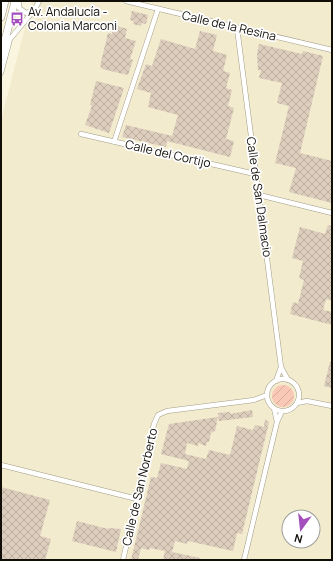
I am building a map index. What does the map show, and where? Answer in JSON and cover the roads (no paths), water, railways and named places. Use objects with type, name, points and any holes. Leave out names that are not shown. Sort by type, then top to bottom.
[{"type":"main road","points":[[1,17],[5,1]]},
{"type":"main road","points":[[1,56],[15,1]]},
{"type":"street","points":[[19,1],[19,8],[21,10],[26,13],[33,11]]},
{"type":"street","points":[[1,73],[10,39],[33,11],[39,1]]},
{"type":"street","name":"Calle de la Resina","points":[[126,1],[332,50]]},
{"type":"street","points":[[114,142],[158,9]]},
{"type":"street","name":"Calle de San Dalmacio","points":[[237,28],[281,367],[288,380]]},
{"type":"street","name":"Calle del Cortijo","points":[[81,134],[256,174]]},
{"type":"street","points":[[259,195],[332,213]]},
{"type":"street","name":"Calle de San Dalmacio","points":[[276,381],[281,367]]},
{"type":"street","points":[[274,408],[282,411],[293,408],[297,403],[299,394],[298,388],[294,383],[282,379],[276,381],[270,386],[267,395],[269,402],[274,408],[277,422]]},
{"type":"street","points":[[299,394],[307,401]]},
{"type":"street","name":"Calle de San Norberto","points":[[254,400],[267,395]]},
{"type":"street","name":"Calle de San Norberto","points":[[123,560],[154,424],[158,415],[167,410],[254,400],[269,402]]},
{"type":"street","points":[[297,403],[307,401],[332,406]]},
{"type":"street","points":[[244,560],[277,422],[282,411]]},
{"type":"street","points":[[1,465],[137,499]]},
{"type":"place","name":"Av. Andalucía - Colonia Marconi","points":[[17,19]]}]
